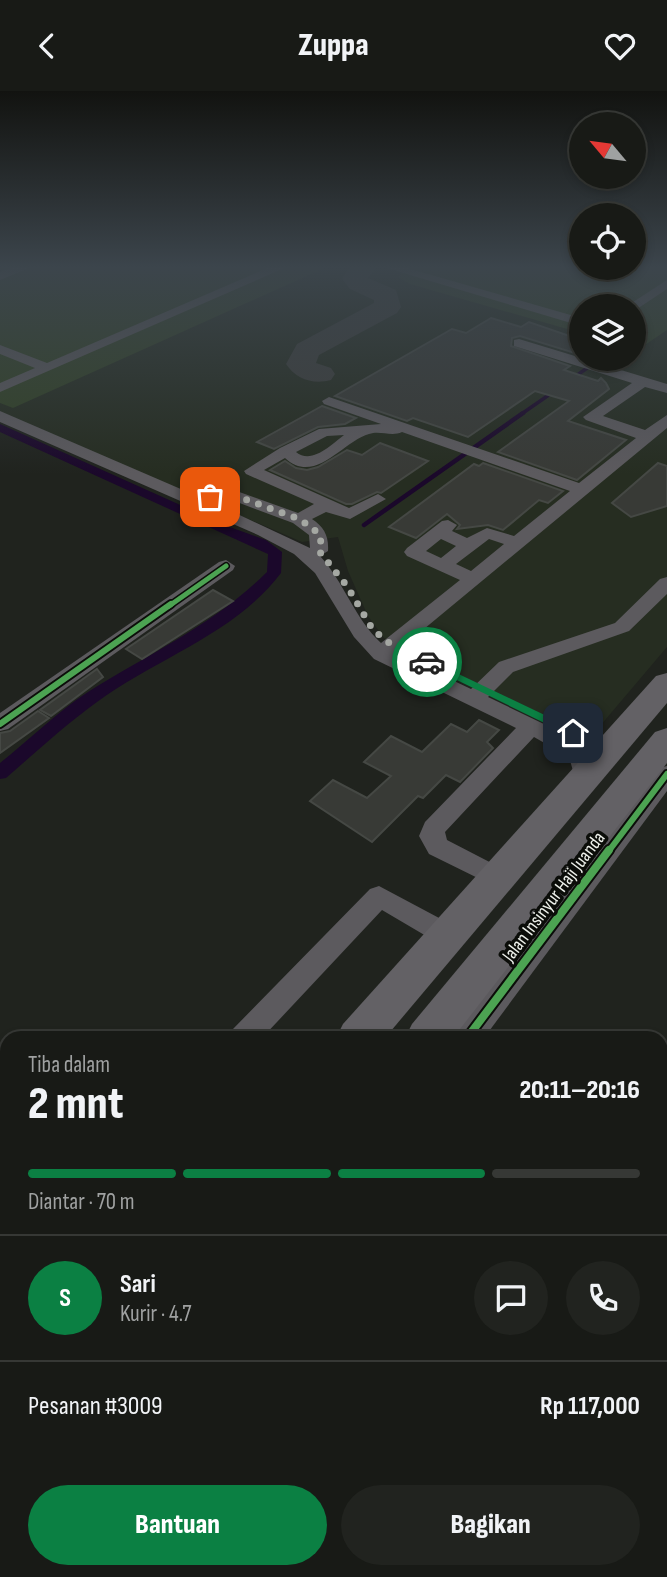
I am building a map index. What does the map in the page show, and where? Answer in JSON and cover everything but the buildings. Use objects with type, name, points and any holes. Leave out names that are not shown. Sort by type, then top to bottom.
[{"type":"highway","points":[[367,1031],[496,877],[667,683]]},
{"type":"highway","name":"Jalan Insinyur Haji Juanda","points":[[433,1031],[667,740]]},
{"type":"street","points":[[0,388],[123,335]]},
{"type":"street","points":[[519,343],[667,389]]},
{"type":"street","points":[[0,349],[47,368]]},
{"type":"street","points":[[643,382],[592,417],[646,436]]},
{"type":"street","points":[[329,401],[580,489]]},
{"type":"street","points":[[0,416],[195,502],[319,551],[347,586],[373,630],[391,646]]},
{"type":"street","points":[[391,646],[667,420]]},
{"type":"street","points":[[378,499],[353,513],[327,506],[326,503],[252,471],[324,432],[407,428]]},
{"type":"street","points":[[286,451],[290,456],[303,461],[319,460],[365,429]]},
{"type":"street","points":[[195,502],[231,494],[299,519],[309,524],[318,534],[321,539],[319,551]]},
{"type":"street","points":[[299,519],[327,506]]},
{"type":"street","points":[[468,545],[444,529],[413,552],[473,579]]},
{"type":"street","points":[[264,531],[313,559],[327,576],[359,632],[487,685],[596,763]]},
{"type":"street","points":[[443,566],[487,533],[518,543]]},
{"type":"street","points":[[0,724],[226,566]]},
{"type":"street","points":[[487,685],[622,627],[667,583]]},
{"type":"street","points":[[487,685],[531,726],[596,763]]},
{"type":"street","points":[[496,877],[438,847],[431,835],[434,828],[531,726]]},
{"type":"street","name":"Jalan Insinyur Haji Juanda","points":[[472,1031],[667,774]]},
{"type":"street","points":[[250,1031],[379,896],[447,935]]},
{"type":"shaded area","points":[[0,335],[569,335],[569,371],[646,371],[646,335],[667,335],[667,647],[589,739],[384,638],[368,616],[348,571],[338,537],[302,542],[0,412]]},
{"type":"green space","points":[[0,335],[175,335],[13,408],[0,403]]},
{"type":"green space","points":[[646,335],[659,335],[646,344]]},
{"type":"waterway","points":[[573,378],[583,371]]},
{"type":"waterway","points":[[520,415],[556,390]]},
{"type":"waterway","points":[[364,525],[523,413]]},
{"type":"waterway","points":[[0,428],[222,529],[261,543],[275,552],[274,573],[249,598],[181,646],[92,697],[0,773]]},
{"type":"taxiway","points":[[320,374],[301,364],[307,350],[335,335]]},
{"type":"cycle path","points":[[0,724],[226,566]]},
{"type":"cycle path","points":[[472,1031],[667,774]]},
{"type":"way so far","points":[[210,497],[231,494],[309,524],[321,539],[319,551],[347,586],[373,630],[392,645],[427,662]]},
{"type":"route","points":[[427,662],[573,733]]}]
